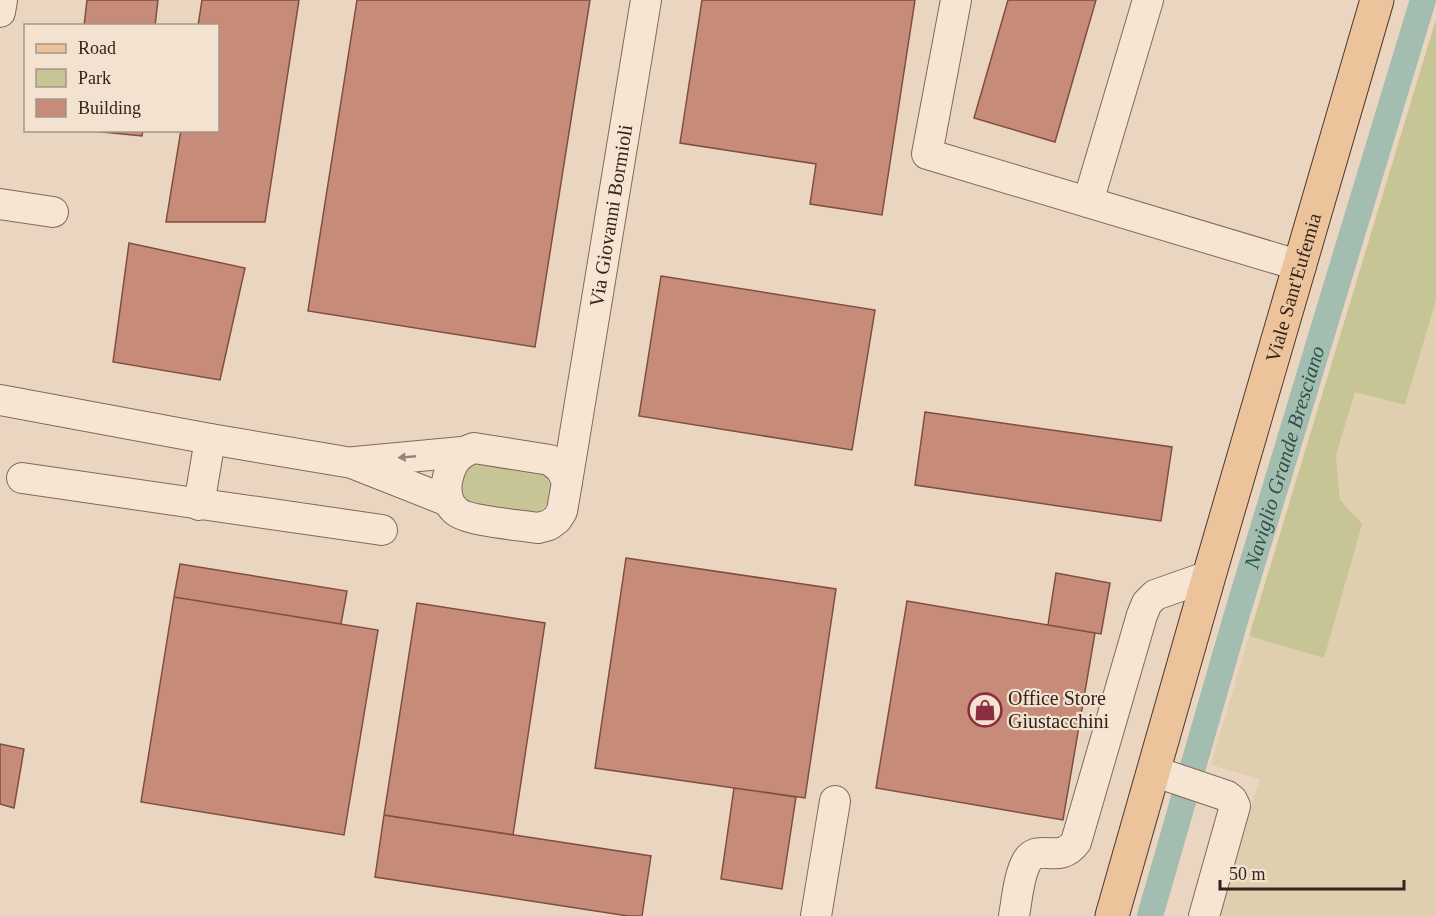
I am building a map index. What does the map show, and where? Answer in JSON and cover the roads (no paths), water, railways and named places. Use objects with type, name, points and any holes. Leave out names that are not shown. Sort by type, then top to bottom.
[{"type":"main road","name":"Viale Sant'Eufemia","points":[[1112,916],[1165,776],[1209,576],[1377,0]]},
{"type":"street","points":[[0,12],[2,0]]},
{"type":"street","name":"Via Giovanni Bormioli","points":[[558,471],[560,454],[568,445],[574,430],[646,0]]},
{"type":"street","points":[[956,0],[927,154],[1301,266]]},
{"type":"street","points":[[1088,202],[1148,0]]},
{"type":"street","points":[[0,204],[53,212]]},
{"type":"street","points":[[0,400],[352,463],[448,501]]},
{"type":"street","points":[[199,505],[210,439]]},
{"type":"street","points":[[352,463],[462,452],[474,448],[558,471],[562,511],[557,519],[549,525],[538,528],[468,517],[456,512],[448,501],[446,484],[452,465],[462,452]]},
{"type":"street","points":[[22,478],[382,530]]},
{"type":"street","points":[[1014,916],[1025,864],[1032,856],[1041,852],[1062,854],[1071,850],[1076,842],[1147,603],[1155,595],[1209,576]]},
{"type":"street","points":[[1165,776],[1217,793],[1232,800],[1235,806],[1204,916]]},
{"type":"street","points":[[816,916],[835,801]]},
{"type":"waterway","name":"Naviglio Grande Bresciano","points":[[1150,916],[1237,614],[1423,0]]},
{"type":"place","name":"Office Store Giustacchini","points":[[985,710]]}]
